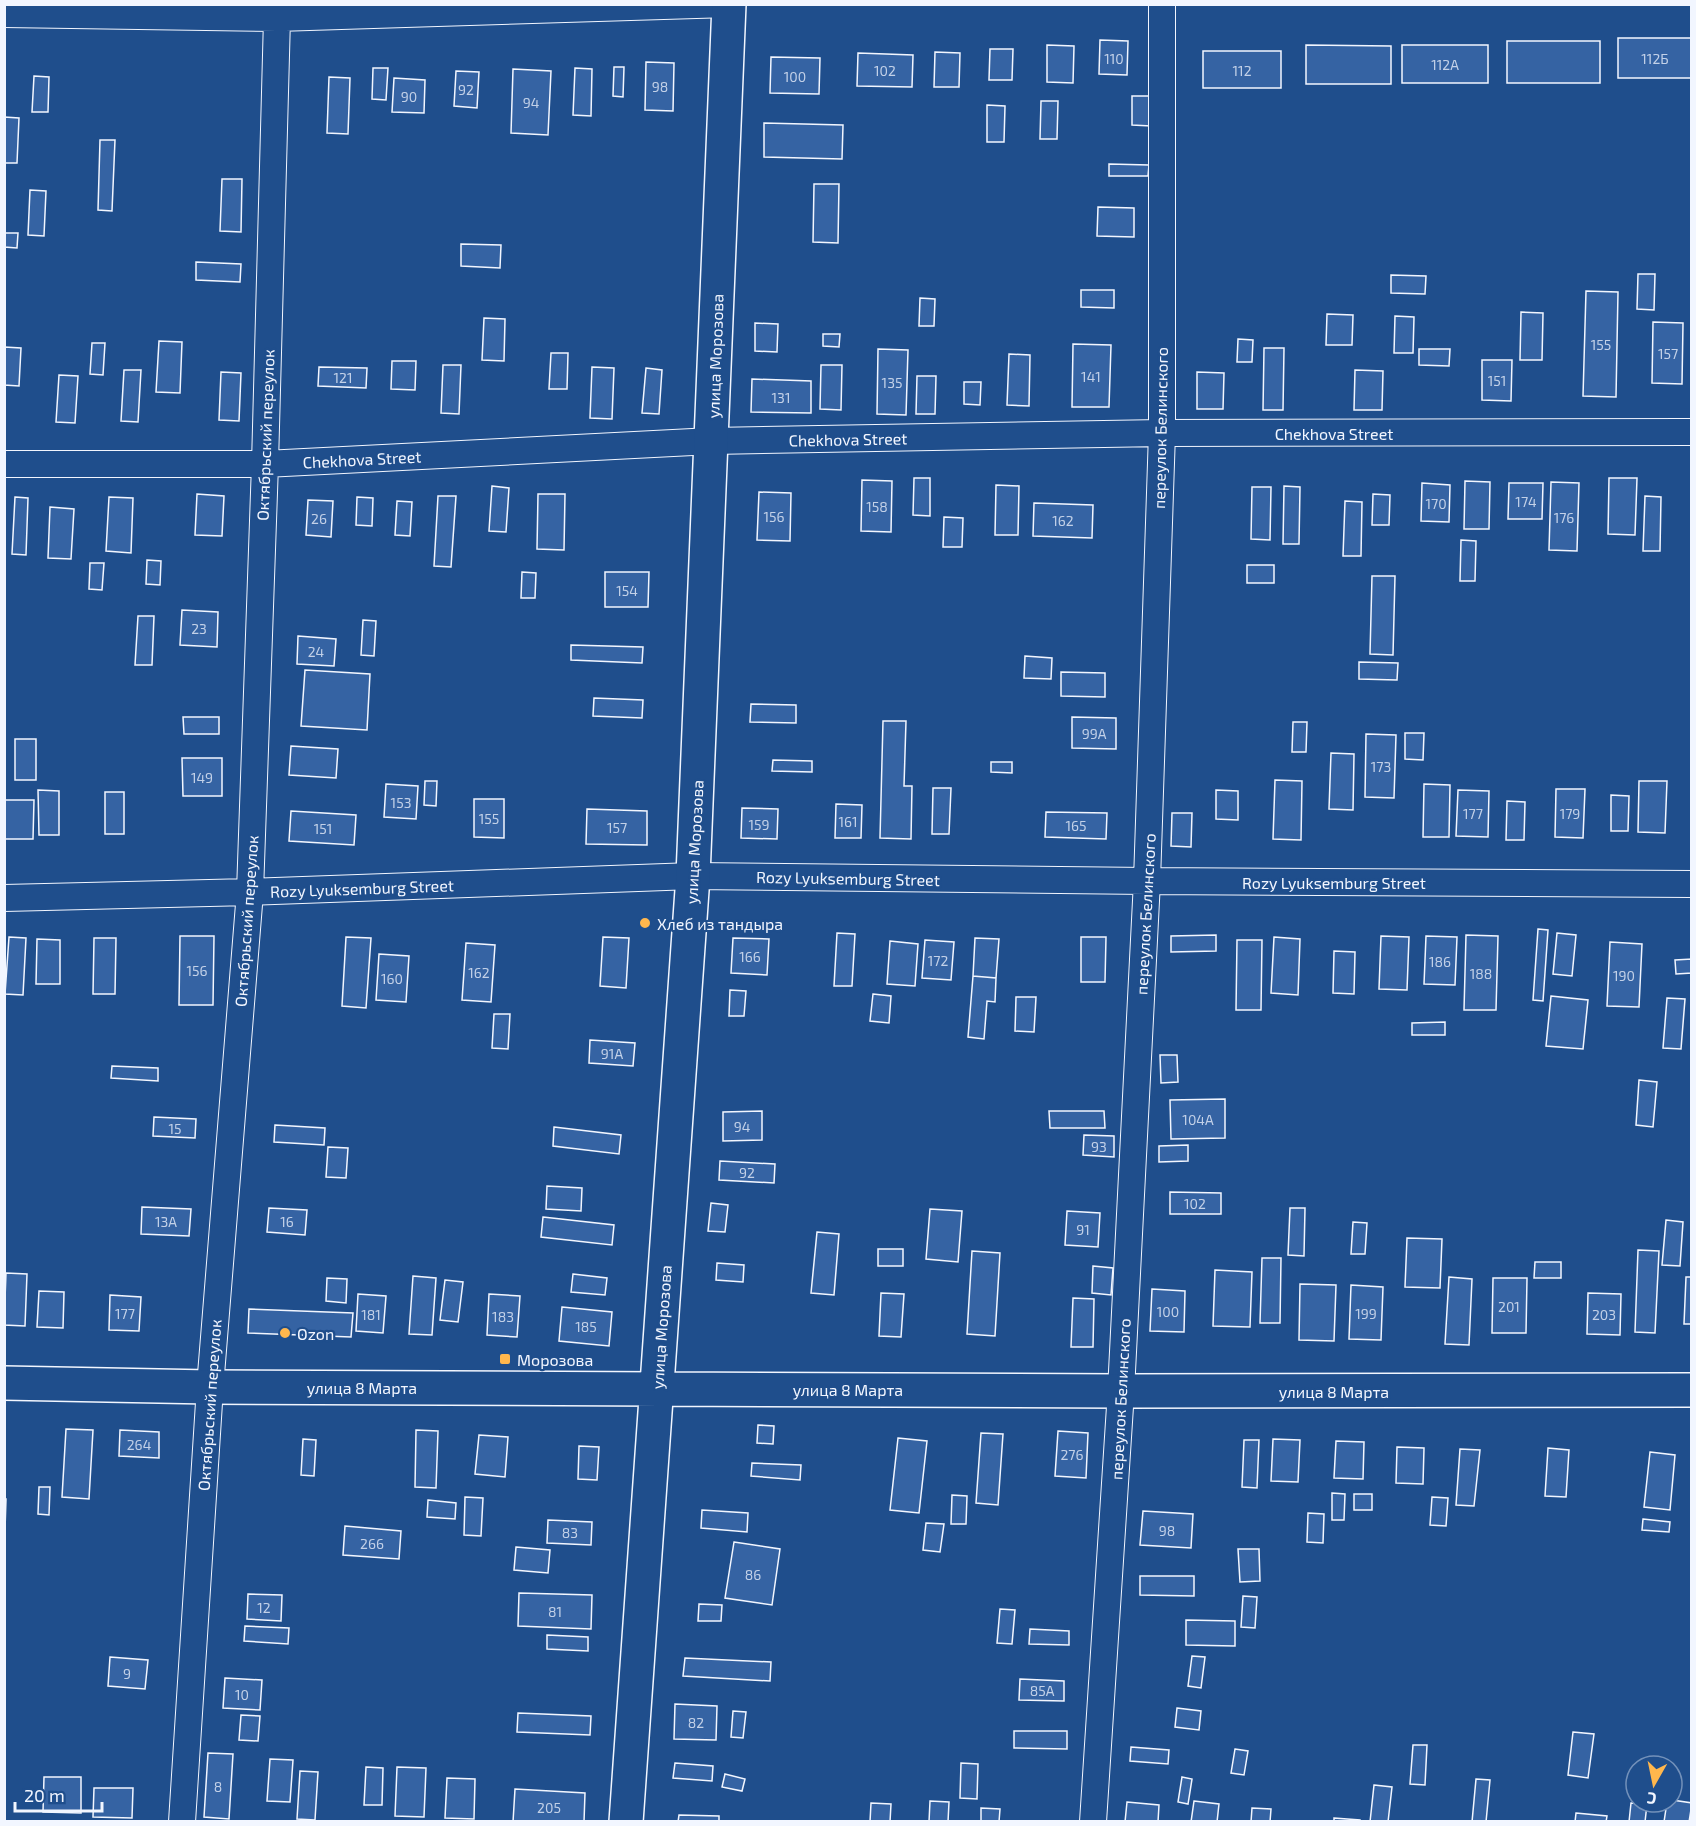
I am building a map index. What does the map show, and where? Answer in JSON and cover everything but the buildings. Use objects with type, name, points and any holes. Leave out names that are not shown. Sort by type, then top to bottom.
[{"type":"street","points":[[4,14],[277,18],[729,4]]},
{"type":"street","name":"улица Морозова","points":[[626,1821],[693,876],[729,4]]},
{"type":"street","name":"переулок Белинского","points":[[1094,1821],[1121,1392],[1147,882],[1162,434],[1162,4]]},
{"type":"street","name":"Октябрьский переулок","points":[[182,1821],[210,1387],[250,892],[277,18]]},
{"type":"street","name":"Chekhova Street","points":[[4,464],[265,464],[712,441],[1162,434],[1692,432]]},
{"type":"street","name":"Rozy Lyuksemburg Street","points":[[4,898],[250,892],[693,876],[1147,882],[1692,884]]},
{"type":"street","name":"улица 8 Марта","points":[[4,1383],[210,1387],[1121,1392],[1692,1390]]},
{"type":"place","name":"Хлеб из тандыра","points":[[645,923]]},
{"type":"place","name":"Ozon","points":[[285,1333]]},
{"type":"place","name":"Морозова","points":[[505,1359]]}]
